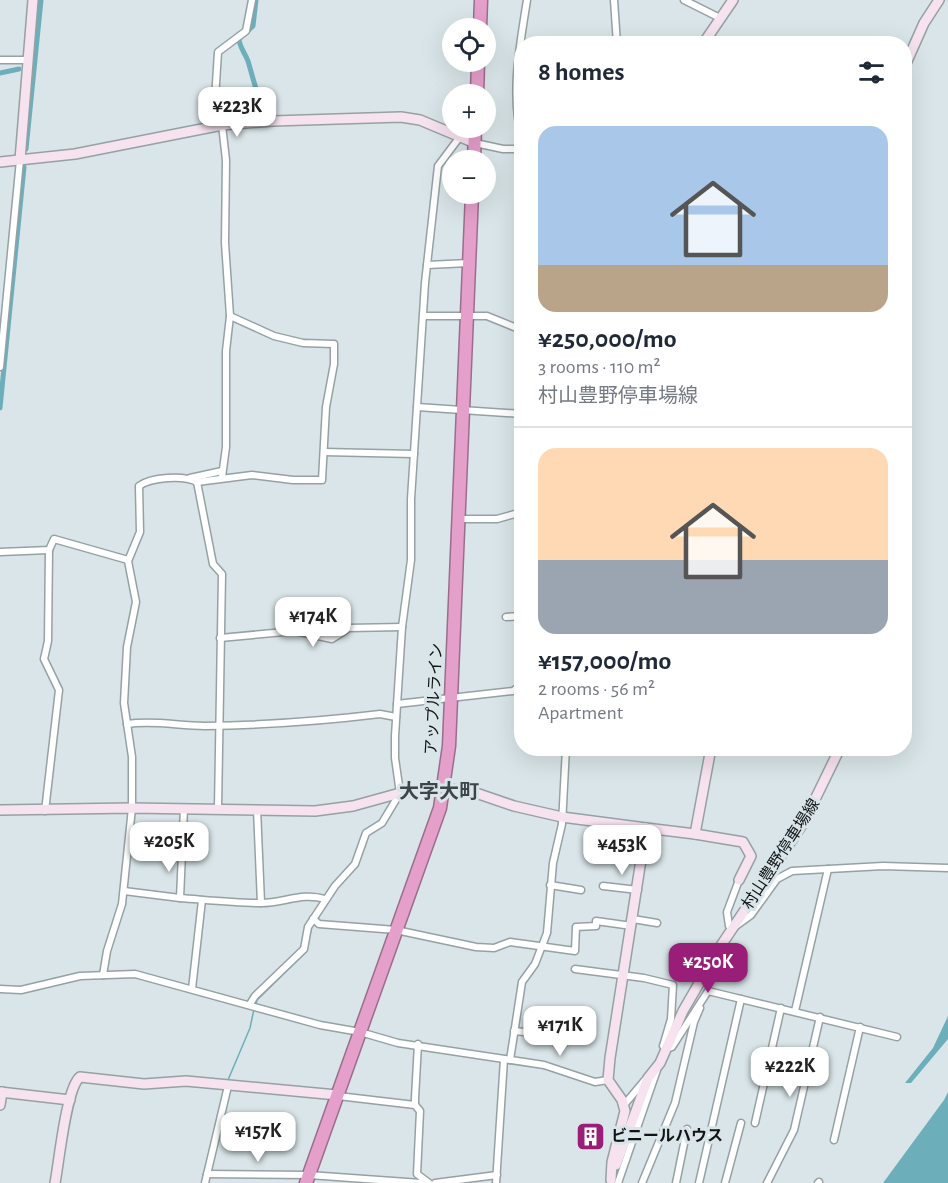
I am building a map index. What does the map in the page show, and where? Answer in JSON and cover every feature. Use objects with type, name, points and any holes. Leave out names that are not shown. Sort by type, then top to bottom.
[{"type":"highway","points":[[480,18],[481,0]]},
{"type":"highway","points":[[475,138],[475,150]]},
{"type":"highway","name":"アップルライン","points":[[307,1179],[440,808],[444,788],[452,699],[472,204]]},
{"type":"street","points":[[0,367],[33,0]]},
{"type":"street","points":[[222,474],[226,447],[226,351],[230,316],[225,243],[226,160],[222,125],[214,99],[218,52],[246,31],[252,0]]},
{"type":"street","points":[[521,36],[527,0]]},
{"type":"street","points":[[614,0],[616,36]]},
{"type":"street","points":[[684,0],[720,18]]},
{"type":"street","points":[[708,36],[733,0]]},
{"type":"street","points":[[912,50],[924,23],[939,0]]},
{"type":"street","points":[[0,60],[27,60]]},
{"type":"street","points":[[0,162],[75,154],[222,125],[273,120],[401,117],[420,120],[442,130]]},
{"type":"street","points":[[250,1004],[255,996],[304,949],[308,927],[325,899],[355,864],[366,833],[382,823],[400,794],[395,759],[396,717],[402,627],[411,560],[411,499],[427,265],[438,166],[459,138],[503,149],[514,149]]},
{"type":"street","points":[[427,265],[469,263]]},
{"type":"street","points":[[103,975],[107,951],[119,916],[124,891],[132,808],[132,762],[124,703],[125,678],[136,602],[128,560],[140,532],[139,486],[149,481],[222,474],[322,480],[326,407],[334,363],[334,344],[303,343],[274,336],[230,316]]},
{"type":"street","points":[[425,316],[487,316],[514,327]]},
{"type":"street","points":[[417,407],[514,413]]},
{"type":"street","points":[[324,452],[414,454]]},
{"type":"street","points":[[189,478],[197,482],[222,474]]},
{"type":"street","points":[[197,482],[213,564],[222,574],[218,808]]},
{"type":"street","points":[[459,519],[497,519],[514,514]]},
{"type":"street","points":[[45,810],[59,690],[44,659],[48,640],[49,550],[54,539],[128,560]]},
{"type":"street","points":[[0,552],[49,550]]},
{"type":"street","points":[[506,617],[514,616]]},
{"type":"street","points":[[220,638],[295,631],[332,639],[349,628],[402,627]]},
{"type":"street","points":[[397,704],[514,690]]},
{"type":"street","points":[[128,724],[152,720],[185,725],[220,725],[380,714],[396,717]]},
{"type":"street","points":[[496,1183],[507,1059],[522,982],[536,963],[547,933],[550,885],[562,817],[566,756]]},
{"type":"street","points":[[695,834],[710,756]]},
{"type":"street","name":"村山豊野停車場線","points":[[613,1182],[648,1078],[660,1064],[689,1000],[733,928],[804,822],[836,756]]},
{"type":"street","points":[[0,810],[218,808],[315,811],[353,806],[400,794],[444,788],[482,795],[514,806],[562,817],[743,842],[750,856],[727,912],[729,926],[733,928],[750,915],[784,873],[882,866],[948,868]]},
{"type":"street","points":[[180,898],[184,808]]},
{"type":"street","points":[[257,809],[261,903]]},
{"type":"street","points":[[624,1105],[608,1080],[646,828]]},
{"type":"street","points":[[795,1011],[828,869]]},
{"type":"street","points":[[550,885],[581,890]]},
{"type":"street","points":[[603,886],[638,890]]},
{"type":"street","points":[[124,891],[202,900],[261,903],[287,900],[296,896],[314,896],[325,899]]},
{"type":"street","points":[[192,989],[202,900]]},
{"type":"street","points":[[313,919],[319,924],[396,930],[476,947],[494,948],[510,942],[575,951],[576,927],[596,926],[596,921],[657,923]]},
{"type":"street","points":[[575,969],[624,975],[673,985],[670,1019],[663,1046],[666,1049],[672,1047],[708,991]]},
{"type":"street","points":[[0,988],[21,990],[80,976],[135,974],[320,1025],[360,1032],[398,1043],[418,1044],[544,1065],[595,1082],[608,1080]]},
{"type":"street","points":[[708,991],[897,1036]]},
{"type":"street","points":[[642,1183],[675,1103],[694,1022],[708,991]]},
{"type":"street","points":[[699,1183],[741,999]]},
{"type":"street","points":[[755,1123],[781,1008]]},
{"type":"street","points":[[767,1183],[794,1130],[820,1017]]},
{"type":"street","points":[[514,1031],[534,1034],[558,1026],[570,1027]]},
{"type":"street","points":[[834,1140],[860,1027]]},
{"type":"street","points":[[418,1044],[415,1105],[420,1111],[417,1174],[429,1183]]},
{"type":"street","points":[[613,1182],[660,1064]]},
{"type":"street","points":[[55,1183],[70,1100],[77,1080],[87,1077],[144,1084],[186,1081],[337,1095],[415,1105]]},
{"type":"street","points":[[613,1182],[612,1162],[624,1105],[648,1078]]},
{"type":"street","points":[[205,1183],[228,1086]]},
{"type":"street","points":[[0,1105],[1,1092],[70,1100]]},
{"type":"street","points":[[725,1183],[741,1123]]},
{"type":"street","points":[[676,1183],[687,1129]]},
{"type":"street","points":[[207,1174],[422,1183]]},
{"type":"street","points":[[435,1183],[497,1175]]},
{"type":"water","points":[[948,1016],[948,1039],[911,1083],[905,1083],[933,1048]]},
{"type":"water","points":[[948,1092],[948,1183],[883,1183],[944,1100]]},
{"type":"waterway","points":[[26,149],[41,0]]},
{"type":"waterway","points":[[256,0],[253,26],[239,39],[264,112]]},
{"type":"waterway","points":[[0,73],[19,69]]},
{"type":"waterway","points":[[0,408],[24,167]]},
{"type":"waterway","points":[[256,1004],[257,1000],[306,952],[312,926]]},
{"type":"waterway","points":[[228,1080],[250,1028],[254,1009]]},
{"type":"waterway","points":[[205,1170],[220,1105]]},
{"type":"place","name":"ビニールハウス","points":[[590,1136]]},
{"type":"district","name":"大字大町","points":[[439,792]]}]
